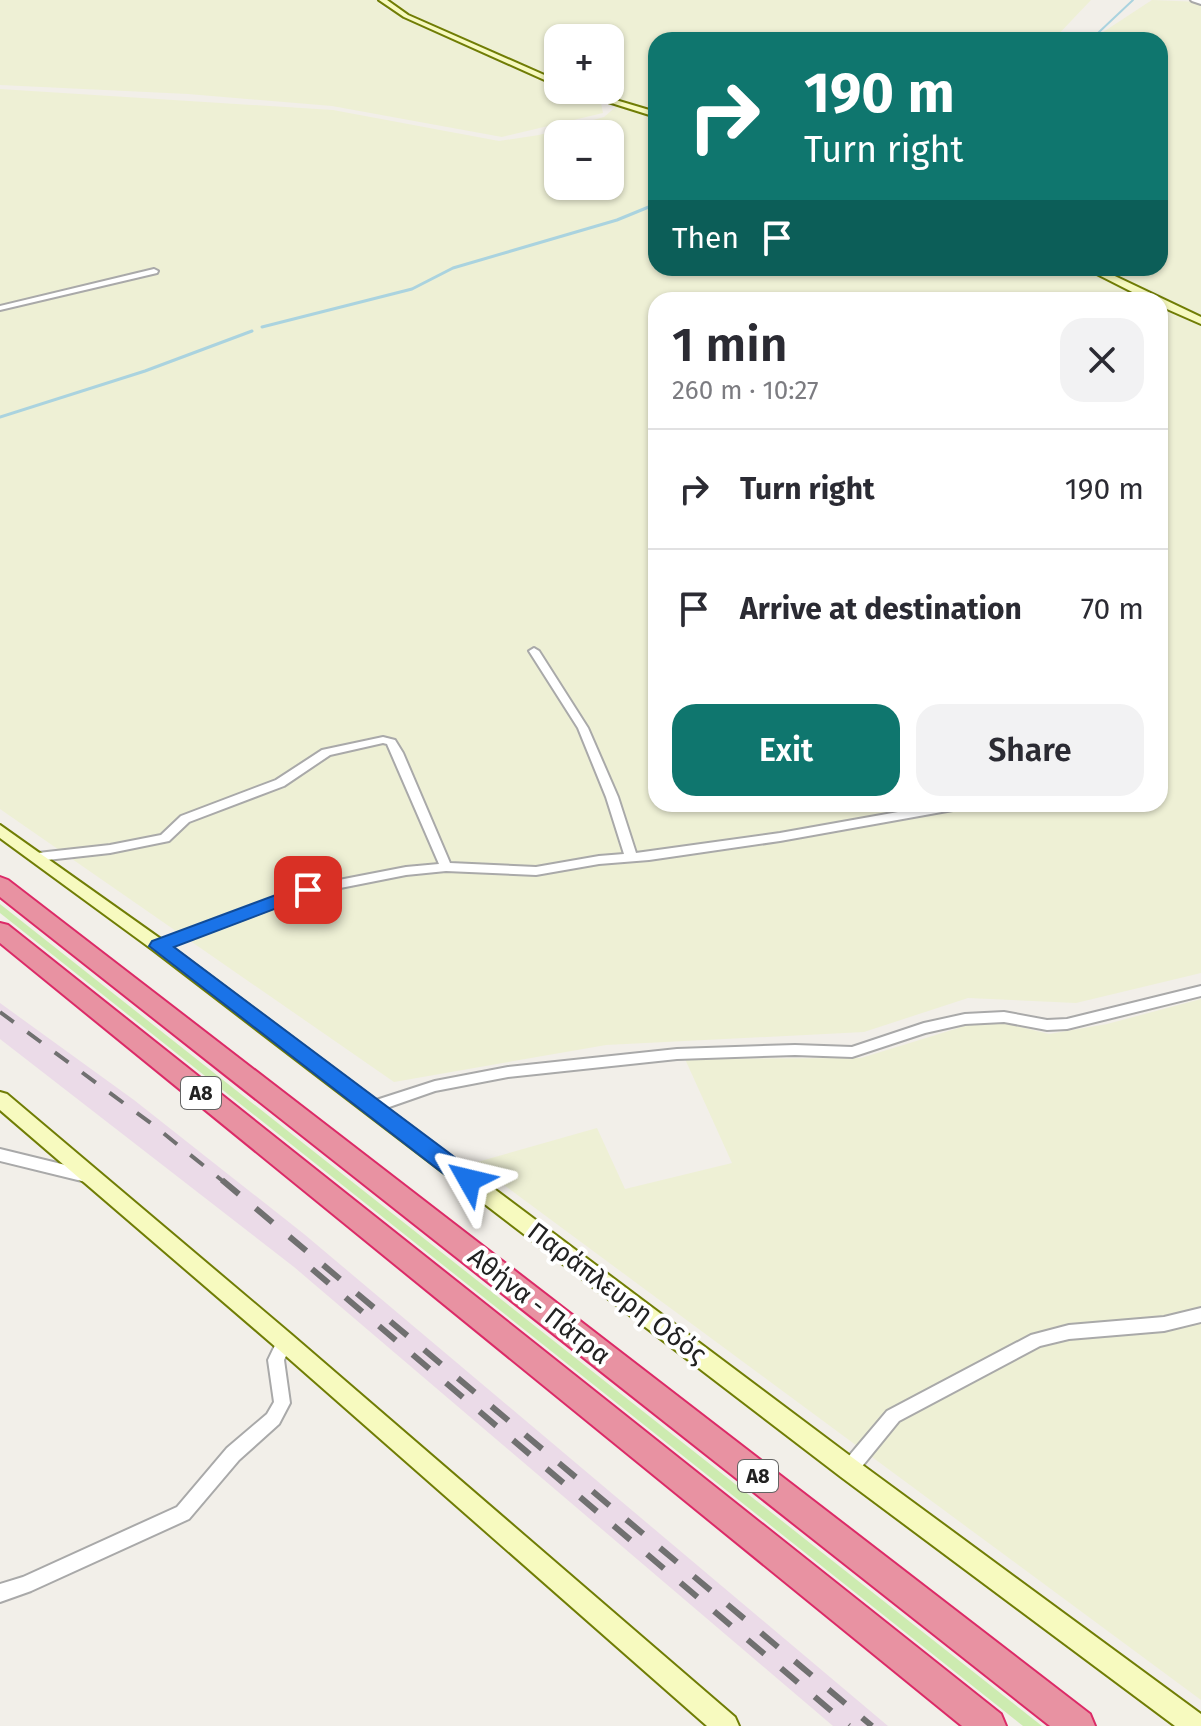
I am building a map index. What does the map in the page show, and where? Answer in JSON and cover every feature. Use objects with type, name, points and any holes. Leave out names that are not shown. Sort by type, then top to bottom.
[{"type":"highway","name":"Αθήνα - Πάτρα","points":[[0,885],[1078,1726]]},
{"type":"highway","name":"Αθήνα - Πάτρα","points":[[0,931],[989,1726]]},
{"type":"street","points":[[382,0],[406,16],[544,78]]},
{"type":"street","points":[[1194,0],[1201,2]]},
{"type":"street","points":[[620,104],[648,113]]},
{"type":"street","points":[[0,308],[154,271]]},
{"type":"street","points":[[1106,276],[1139,292]]},
{"type":"street","points":[[1168,306],[1201,321]]},
{"type":"street","points":[[534,651],[583,728],[612,797],[631,857]]},
{"type":"street","points":[[38,857],[110,849],[165,838],[185,819],[280,783],[326,752],[383,740],[391,742],[397,753],[446,867]]},
{"type":"street","points":[[159,946],[308,890],[446,867],[536,871],[780,837],[919,812]]},
{"type":"street","name":"Παράπλευρη Οδός","points":[[0,830],[159,946],[849,1469],[1196,1726]]},
{"type":"street","points":[[372,1107],[435,1086],[508,1072],[677,1054],[795,1050],[852,1052],[924,1028],[965,1019],[1004,1017],[1047,1025],[1067,1024],[1201,991]]},
{"type":"street","points":[[0,1099],[96,1178],[726,1726]]},
{"type":"street","points":[[0,1155],[96,1178]]},
{"type":"street","points":[[849,1469],[893,1416],[1037,1340],[1069,1332],[1164,1324],[1201,1315]]},
{"type":"street","points":[[0,1593],[25,1585],[183,1513],[233,1454],[273,1419],[282,1403],[276,1360],[285,1342]]},
{"type":"shaded area","points":[[0,1003],[134,1100],[304,1234],[888,1726],[833,1726],[294,1267],[0,1039]]},
{"type":"green space","points":[[0,0],[376,0],[384,8],[544,80],[544,104],[601,104],[603,113],[574,120],[544,120],[544,127],[502,137],[332,106],[188,94],[0,85]]},
{"type":"green space","points":[[389,0],[1091,0],[1061,32],[648,32],[648,110],[624,102],[624,24],[544,24],[544,75],[404,12]]},
{"type":"green space","points":[[1152,0],[1201,2],[1201,315],[1168,300],[1168,292],[1152,292],[1117,276],[1168,276],[1168,32],[1103,32]]},
{"type":"green space","points":[[0,89],[333,110],[499,141],[544,134],[544,200],[624,200],[624,120],[593,120],[604,117],[618,105],[648,114],[648,276],[1099,276],[1133,292],[648,292],[648,812],[1168,812],[1168,309],[1201,324],[1201,973],[1076,1003],[968,998],[864,1032],[606,1045],[394,1082],[0,809]]},
{"type":"green space","points":[[0,904],[1042,1726],[1023,1726],[0,913]]},
{"type":"green space","points":[[1201,999],[1201,1700],[474,1163],[597,1128],[625,1189],[732,1163],[685,1059],[861,1058],[968,1025],[1005,1023],[1049,1034],[1107,1024]]},
{"type":"waterway","points":[[1099,32],[1133,0]]},
{"type":"waterway","points":[[262,327],[412,289],[453,268],[617,220],[648,207]]},
{"type":"waterway","points":[[0,417],[145,371],[252,331]]},
{"type":"railway","points":[[0,1012],[152,1124],[224,1182]]},
{"type":"railway","points":[[222,1180],[872,1726]]},
{"type":"railway","points":[[312,1269],[849,1726]]},
{"type":"route","points":[[308,890],[159,946],[469,1180]]}]
